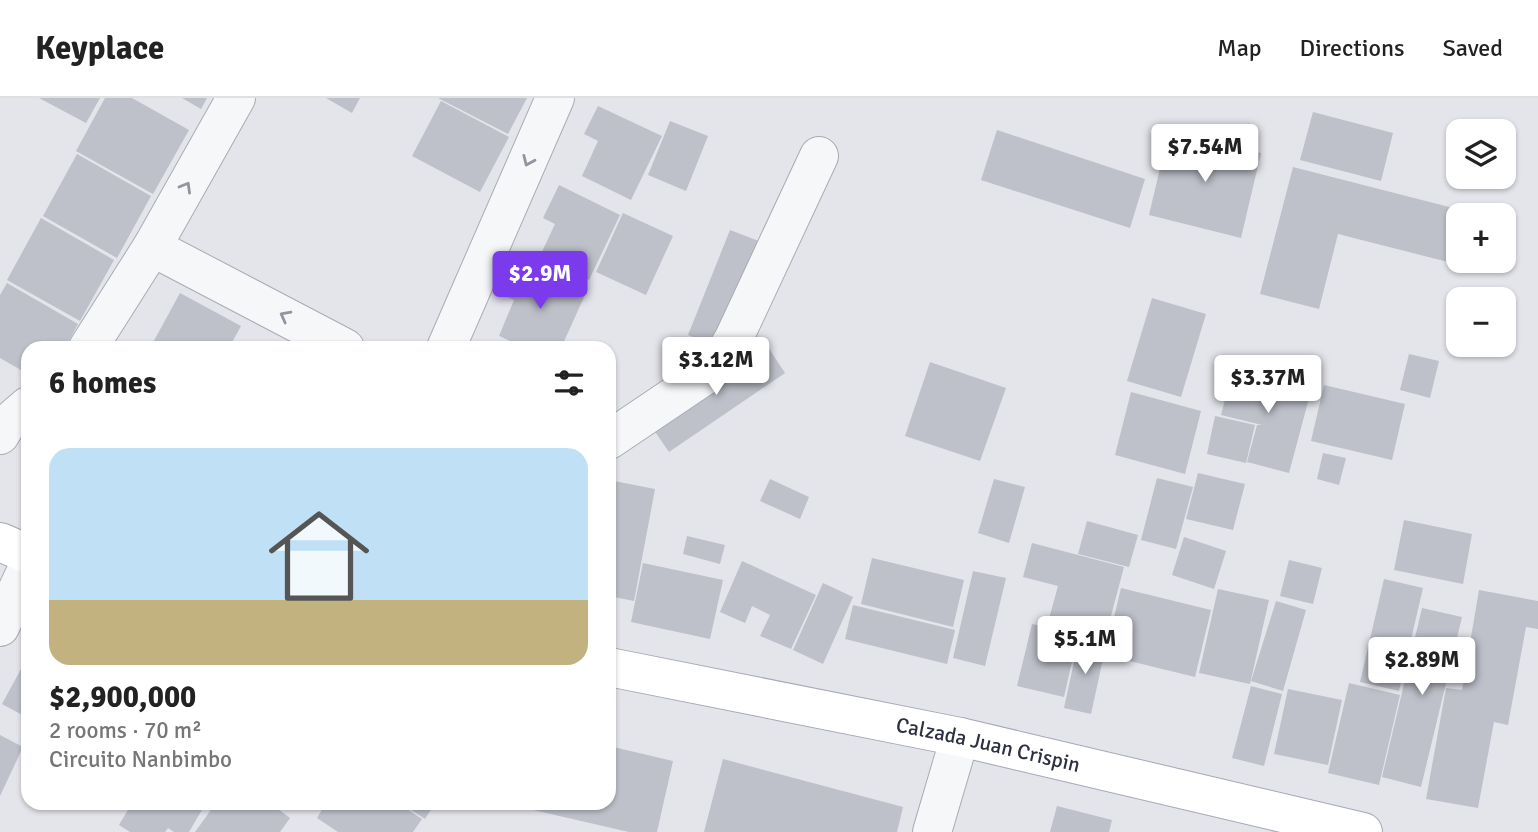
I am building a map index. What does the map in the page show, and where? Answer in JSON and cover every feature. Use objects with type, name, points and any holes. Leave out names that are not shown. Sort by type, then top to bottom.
[{"type":"main road","points":[[0,542],[21,551]]},
{"type":"main road","name":"Calzada Juan Crispin","points":[[616,668],[960,737],[1363,832]]},
{"type":"street","points":[[92,341],[152,247],[236,98]]},
{"type":"street","points":[[449,341],[555,98]]},
{"type":"street","points":[[616,435],[707,374],[720,362],[734,338],[819,156]]},
{"type":"street","points":[[152,247],[332,341]]},
{"type":"street","points":[[0,435],[6,425],[21,411]]},
{"type":"street","points":[[0,627],[21,582]]},
{"type":"street","points":[[932,832],[960,737]]},
{"type":"building","points":[[39,98],[100,98],[86,123]]},
{"type":"building","points":[[105,98],[132,98],[189,130],[153,194],[76,151]]},
{"type":"building","points":[[182,98],[207,98],[201,109]]},
{"type":"building","points":[[326,98],[360,98],[352,113]]},
{"type":"building","points":[[438,98],[527,98],[508,134]]},
{"type":"building","points":[[441,101],[509,137],[480,192],[412,156]]},
{"type":"building","points":[[598,106],[662,136],[631,200],[582,176],[598,141],[584,134]]},
{"type":"building","points":[[1313,112],[1393,133],[1381,181],[1300,160]]},
{"type":"building","points":[[670,121],[708,136],[686,191],[648,175]]},
{"type":"building","points":[[997,130],[1145,179],[1130,228],[981,180]]},
{"type":"building","points":[[1169,130],[1261,153],[1241,238],[1149,215]]},
{"type":"building","points":[[77,154],[151,196],[117,258],[43,216]]},
{"type":"building","points":[[1293,167],[1446,206],[1446,261],[1338,234],[1319,309],[1260,294]]},
{"type":"building","points":[[559,185],[620,215],[589,280],[540,256],[555,224],[543,218]]},
{"type":"building","points":[[623,213],[673,236],[646,295],[596,272]]},
{"type":"building","points":[[41,218],[114,260],[80,321],[7,280]]},
{"type":"building","points":[[730,230],[764,243],[721,349],[688,335]]},
{"type":"building","points":[[519,266],[585,295],[564,341],[510,341],[499,336],[514,300],[505,296]]},
{"type":"building","points":[[7,283],[78,324],[69,341],[21,341],[21,370],[0,358],[0,295]]},
{"type":"building","points":[[180,293],[241,326],[233,341],[154,341]]},
{"type":"building","points":[[1152,298],[1206,314],[1181,397],[1127,381]]},
{"type":"building","points":[[764,341],[785,373],[669,452],[647,420]]},
{"type":"building","points":[[1409,354],[1439,361],[1430,398],[1400,390]]},
{"type":"building","points":[[930,362],[1006,388],[980,461],[905,436]]},
{"type":"building","points":[[1234,366],[1312,387],[1289,473],[1247,462],[1257,425],[1262,425],[1221,415]]},
{"type":"building","points":[[1324,385],[1405,404],[1392,460],[1311,441]]},
{"type":"building","points":[[1131,392],[1201,411],[1185,474],[1115,455]]},
{"type":"building","points":[[1215,416],[1255,425],[1246,463],[1207,454]]},
{"type":"building","points":[[1323,453],[1346,458],[1339,485],[1317,479]]},
{"type":"building","points":[[1198,473],[1245,484],[1233,530],[1186,519]]},
{"type":"building","points":[[1157,478],[1193,487],[1176,549],[1141,540]]},
{"type":"building","points":[[770,479],[809,497],[800,519],[760,501]]},
{"type":"building","points":[[994,479],[1025,487],[1009,543],[978,533]]},
{"type":"building","points":[[616,481],[655,489],[634,601],[616,597]]},
{"type":"building","points":[[1404,520],[1472,534],[1463,584],[1394,570]]},
{"type":"building","points":[[1087,521],[1138,535],[1129,567],[1078,554]]},
{"type":"building","points":[[687,536],[725,545],[720,564],[683,554]]},
{"type":"building","points":[[1184,537],[1226,551],[1214,589],[1172,575]]},
{"type":"building","points":[[1032,543],[1124,567],[1104,642],[1078,635],[1064,697],[1017,686],[1032,624],[1061,630],[1047,626],[1058,586],[1023,577]]},
{"type":"building","points":[[872,558],[964,580],[953,627],[861,604]]},
{"type":"building","points":[[1289,560],[1322,568],[1313,604],[1280,596]]},
{"type":"building","points":[[742,561],[816,595],[791,649],[760,636],[770,615],[752,606],[745,623],[720,612]]},
{"type":"building","points":[[643,563],[723,580],[710,639],[631,622]]},
{"type":"building","points":[[973,571],[1006,578],[985,666],[953,658]]},
{"type":"building","points":[[1384,579],[1423,588],[1399,691],[1360,682]]},
{"type":"building","points":[[823,583],[853,597],[823,664],[793,650]]},
{"type":"building","points":[[1121,588],[1211,610],[1195,677],[1105,655]]},
{"type":"building","points":[[1218,589],[1269,600],[1250,684],[1199,673]]},
{"type":"building","points":[[1479,590],[1538,601],[1538,629],[1526,627],[1508,725],[1494,722],[1478,808],[1426,799],[1446,688],[1462,690]]},
{"type":"building","points":[[1276,601],[1306,610],[1283,691],[1251,681]]},
{"type":"building","points":[[853,605],[955,630],[947,664],[845,639]]},
{"type":"building","points":[[1422,608],[1462,617],[1421,787],[1382,777]]},
{"type":"building","points":[[1079,639],[1106,645],[1091,714],[1064,708]]},
{"type":"building","points":[[21,669],[21,714],[2,704]]},
{"type":"building","points":[[1349,683],[1400,695],[1379,785],[1328,773]]},
{"type":"building","points":[[1251,686],[1282,694],[1264,766],[1232,758]]},
{"type":"building","points":[[1288,689],[1342,700],[1328,765],[1274,754]]},
{"type":"building","points":[[0,735],[21,746],[21,751],[0,796]]},
{"type":"building","points":[[616,748],[673,761],[657,832],[629,832],[533,810],[616,810]]},
{"type":"building","points":[[723,759],[903,807],[897,832],[704,832]]},
{"type":"building","points":[[1057,806],[1112,820],[1109,832],[1050,832]]},
{"type":"building","points":[[128,810],[202,810],[189,832],[174,832],[168,828],[165,832],[130,832],[119,825]]},
{"type":"building","points":[[211,810],[279,810],[290,818],[280,832],[195,832]]},
{"type":"building","points":[[322,810],[408,810],[422,819],[413,832],[338,832],[317,818]]},
{"type":"building","points":[[412,810],[431,810],[425,819]]}]
